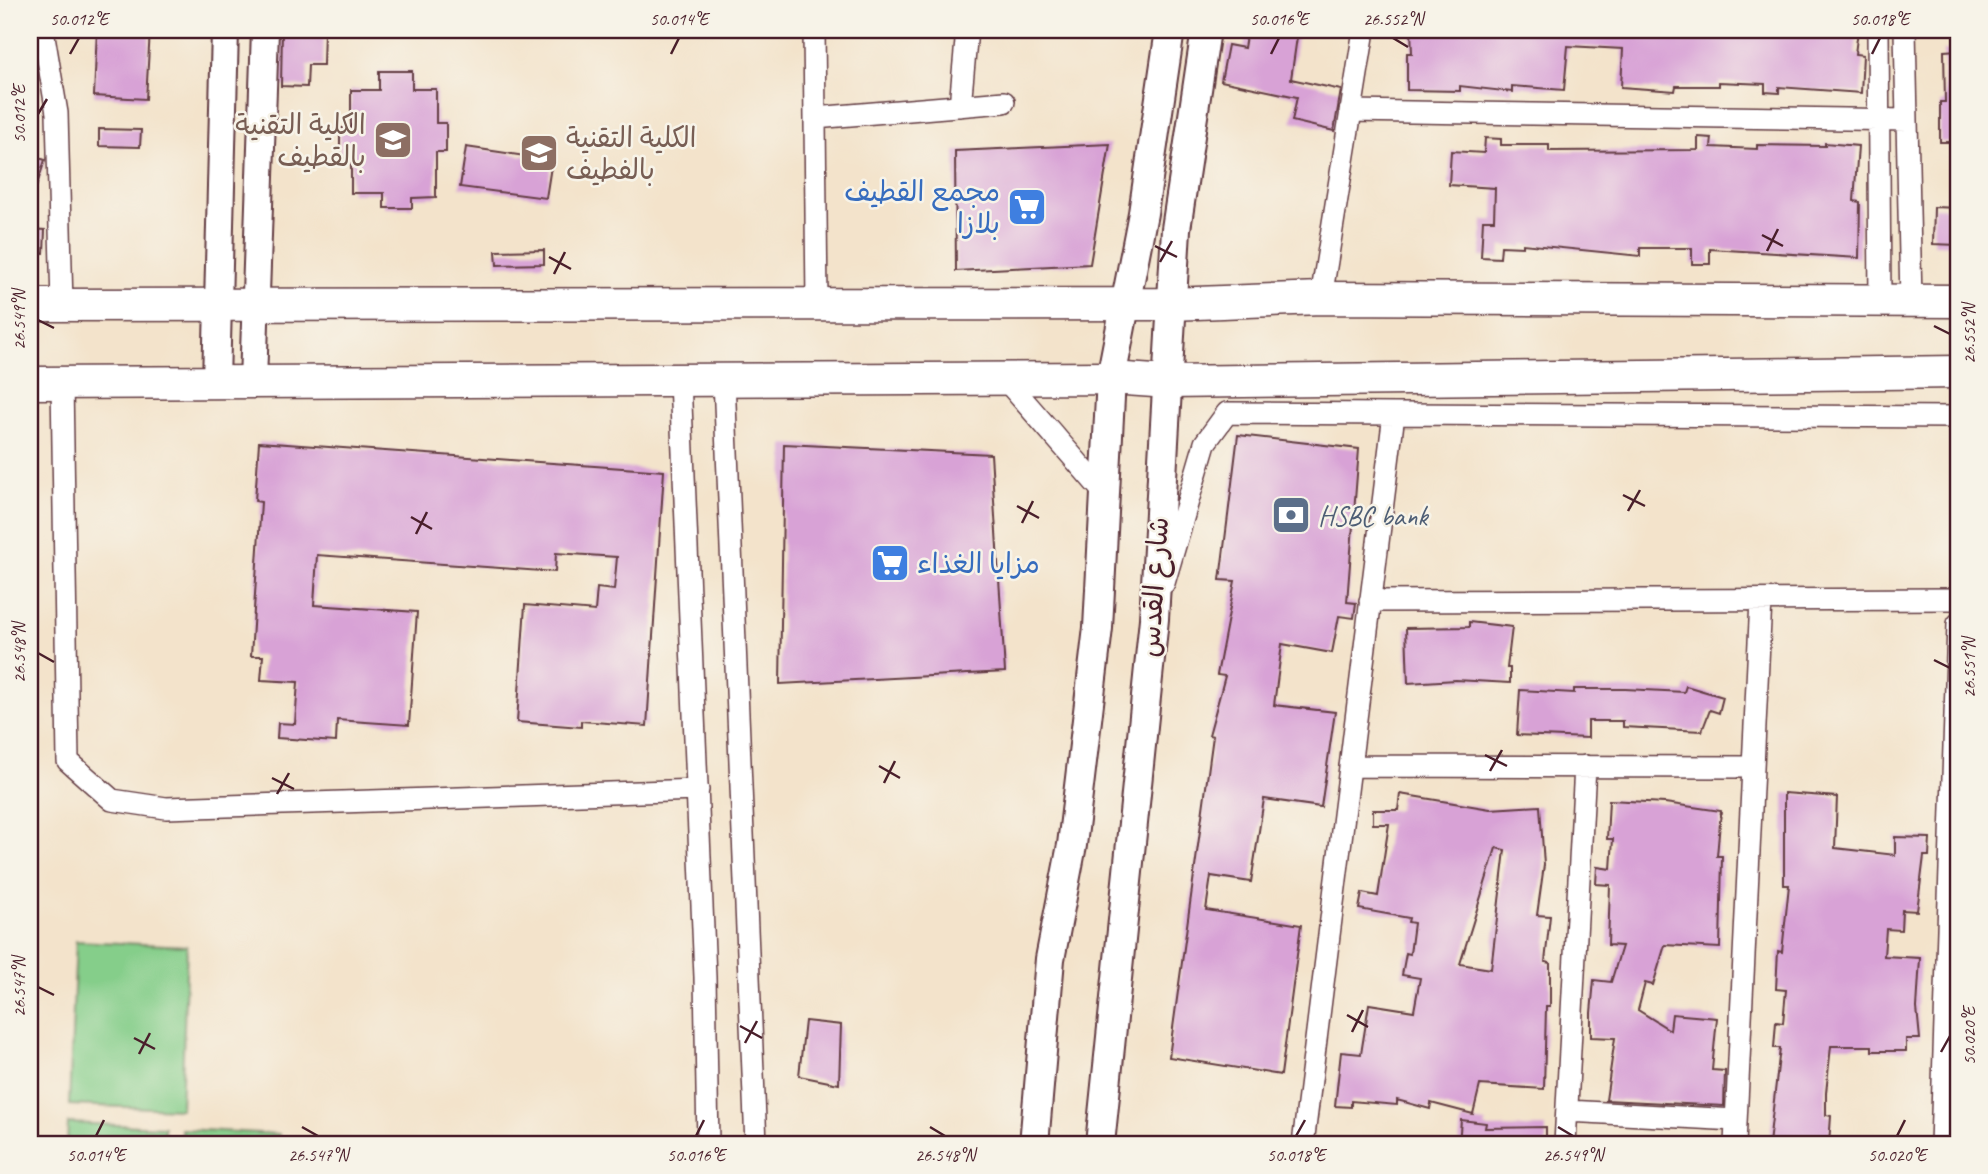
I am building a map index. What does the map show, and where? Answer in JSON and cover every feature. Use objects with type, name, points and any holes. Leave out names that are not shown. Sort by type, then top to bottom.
[{"type":"main road","points":[[1034,1144],[1050,959],[1072,845],[1098,628],[1111,378],[1143,213],[1170,30]]},
{"type":"main road","name":"شارع القدس","points":[[1100,1144],[1153,619],[1176,229],[1206,30]]},
{"type":"main road","points":[[30,305],[1171,304],[1321,298],[1958,301]]},
{"type":"main road","points":[[30,383],[1111,378],[1169,382],[1958,372]]},
{"type":"street","points":[[43,30],[38,52],[57,113],[62,305]]},
{"type":"street","points":[[216,382],[225,30]]},
{"type":"street","points":[[253,382],[265,30]]},
{"type":"street","points":[[814,30],[817,303]]},
{"type":"street","points":[[960,106],[967,30]]},
{"type":"street","points":[[1321,298],[1364,30]]},
{"type":"street","points":[[1878,30],[1880,301]]},
{"type":"street","points":[[1905,30],[1911,301]]},
{"type":"street","points":[[815,118],[1004,102]]},
{"type":"street","points":[[1350,111],[1907,120]]},
{"type":"street","points":[[1005,379],[1105,494]]},
{"type":"street","points":[[680,380],[698,790],[708,1144]]},
{"type":"street","points":[[724,380],[756,1144]]},
{"type":"street","points":[[62,383],[68,761],[113,800],[166,808],[698,790]]},
{"type":"street","points":[[1153,619],[1205,443],[1227,413],[1958,417]]},
{"type":"street","points":[[1303,1144],[1394,414]]},
{"type":"street","points":[[1735,1144],[1761,600]]},
{"type":"street","points":[[1370,601],[1958,600]]},
{"type":"street","points":[[1941,1144],[1958,624]]},
{"type":"street","points":[[1350,766],[1753,767]]},
{"type":"street","points":[[1565,1144],[1585,766]]},
{"type":"street","points":[[1567,1111],[1736,1120]]},
{"type":"green space","points":[[76,941],[187,946],[181,1109],[69,1105]]},
{"type":"green space","points":[[68,1123],[164,1127],[164,1144],[67,1144]]},
{"type":"green space","points":[[181,1129],[279,1134],[279,1144],[181,1144]]},
{"type":"building","points":[[97,30],[150,30],[146,99],[94,96]]},
{"type":"building","points":[[282,30],[324,30],[323,65],[308,65],[307,87],[281,86]]},
{"type":"building","points":[[1247,30],[1298,30],[1291,79],[1341,90],[1334,131],[1292,121],[1297,97],[1221,81],[1228,45],[1244,48]]},
{"type":"building","points":[[1411,30],[1858,30],[1855,54],[1863,55],[1861,93],[1779,87],[1779,93],[1765,92],[1765,84],[1719,82],[1719,86],[1676,86],[1675,91],[1621,87],[1623,49],[1568,46],[1564,90],[1512,86],[1512,92],[1460,86],[1460,91],[1407,90],[1407,53],[1412,53]]},
{"type":"building","points":[[1958,50],[1958,142],[1940,142],[1940,102],[1945,102],[1944,51]]},
{"type":"building","name":"الكلية التقنية بالقطيف","points":[[379,71],[412,71],[412,89],[436,89],[436,123],[446,123],[446,152],[436,152],[436,197],[412,198],[412,208],[384,208],[384,193],[351,193],[351,158],[340,158],[340,128],[351,128],[351,90],[379,90]]},
{"type":"building","points":[[99,129],[141,130],[140,147],[99,146]]},
{"type":"building","points":[[1698,137],[1712,138],[1711,147],[1757,149],[1757,145],[1825,146],[1825,143],[1858,146],[1854,201],[1860,202],[1859,258],[1710,249],[1710,264],[1692,264],[1692,248],[1640,248],[1640,256],[1523,244],[1523,247],[1501,246],[1500,258],[1481,257],[1483,220],[1494,220],[1495,188],[1449,185],[1451,151],[1484,153],[1485,138],[1501,139],[1501,145],[1549,145],[1549,151],[1698,150]]},
{"type":"building","name":"مجمع القطيف بلازا","points":[[1110,144],[1090,264],[956,271],[955,151]]},
{"type":"building","points":[[466,147],[552,160],[546,198],[460,187]]},
{"type":"building","points":[[30,155],[45,160],[32,200],[30,199]]},
{"type":"building","points":[[1934,207],[1958,208],[1958,245],[1933,244]]},
{"type":"building","points":[[30,229],[45,230],[44,253],[30,253]]},
{"type":"building","points":[[544,250],[544,264],[497,265],[496,251]]},
{"type":"building","points":[[1238,435],[1359,449],[1347,602],[1356,603],[1354,618],[1339,616],[1332,653],[1282,644],[1274,705],[1335,712],[1321,807],[1264,799],[1251,882],[1211,876],[1206,910],[1301,925],[1281,1075],[1169,1057],[1213,736],[1209,735],[1225,676],[1217,675],[1235,581],[1220,580]]},
{"type":"building","points":[[259,442],[664,471],[647,726],[581,721],[581,727],[517,722],[525,605],[595,611],[597,588],[614,590],[617,557],[556,553],[555,572],[317,555],[314,605],[417,612],[409,725],[337,720],[336,742],[277,738],[278,723],[295,724],[298,682],[261,680],[263,656],[251,656],[261,502],[255,501]]},
{"type":"building","name":"مزايا الغذاء","points":[[784,444],[991,454],[1005,672],[780,684]]},
{"type":"building","points":[[1469,622],[1512,627],[1507,668],[1510,668],[1510,683],[1456,680],[1408,683],[1406,628],[1469,627]]},
{"type":"building","points":[[1686,686],[1723,697],[1719,713],[1710,710],[1702,731],[1623,727],[1623,721],[1588,721],[1588,738],[1517,735],[1520,690],[1574,693],[1574,689],[1684,692]]},
{"type":"building","points":[[1784,793],[1837,797],[1835,848],[1895,855],[1895,837],[1930,838],[1929,856],[1924,856],[1917,911],[1902,910],[1901,930],[1886,929],[1884,956],[1920,958],[1917,1008],[1920,1039],[1906,1039],[1906,1051],[1872,1051],[1872,1046],[1831,1046],[1826,1093],[1826,1115],[1831,1116],[1829,1144],[1769,1144],[1780,1048],[1774,1048],[1776,1022],[1783,1023],[1786,990],[1776,989],[1778,951],[1782,952],[1789,885],[1784,885]]},
{"type":"building","points":[[1400,794],[1490,809],[1540,806],[1544,865],[1537,915],[1550,916],[1545,962],[1550,963],[1550,1007],[1546,1007],[1544,1089],[1480,1085],[1473,1114],[1431,1103],[1430,1109],[1397,1100],[1397,1105],[1351,1101],[1351,1107],[1335,1106],[1341,1052],[1361,1054],[1369,1004],[1414,1011],[1420,978],[1402,975],[1406,953],[1410,954],[1414,923],[1408,922],[1409,918],[1359,909],[1362,893],[1378,896],[1389,824],[1373,824],[1373,810],[1398,810]],"holes":[[[1496,848],[1505,850],[1491,969],[1460,964]]]},
{"type":"building","points":[[1609,800],[1665,803],[1721,811],[1717,856],[1722,856],[1720,948],[1665,945],[1653,985],[1645,983],[1638,1010],[1670,1030],[1672,1014],[1717,1018],[1712,1070],[1725,1071],[1724,1106],[1606,1100],[1615,1038],[1591,1037],[1591,1013],[1594,980],[1611,982],[1622,946],[1608,945],[1610,885],[1596,884],[1597,867],[1611,869],[1613,839],[1607,839]]},
{"type":"building","points":[[805,1021],[841,1025],[839,1084],[799,1076]]},
{"type":"building","points":[[1461,1120],[1486,1123],[1485,1128],[1546,1127],[1546,1144],[1459,1144]]},
{"type":"place","name":"الكلية التقنية بالقطيف","points":[[393,140]]},
{"type":"place","name":"الكلية التقنية بالفطيف","points":[[539,153]]},
{"type":"place","name":"مجمع القطيف بلازا","points":[[1027,207]]},
{"type":"place","name":"HSBC bank","points":[[1291,515]]},
{"type":"place","name":"مزايا الغذاء","points":[[890,563]]}]
